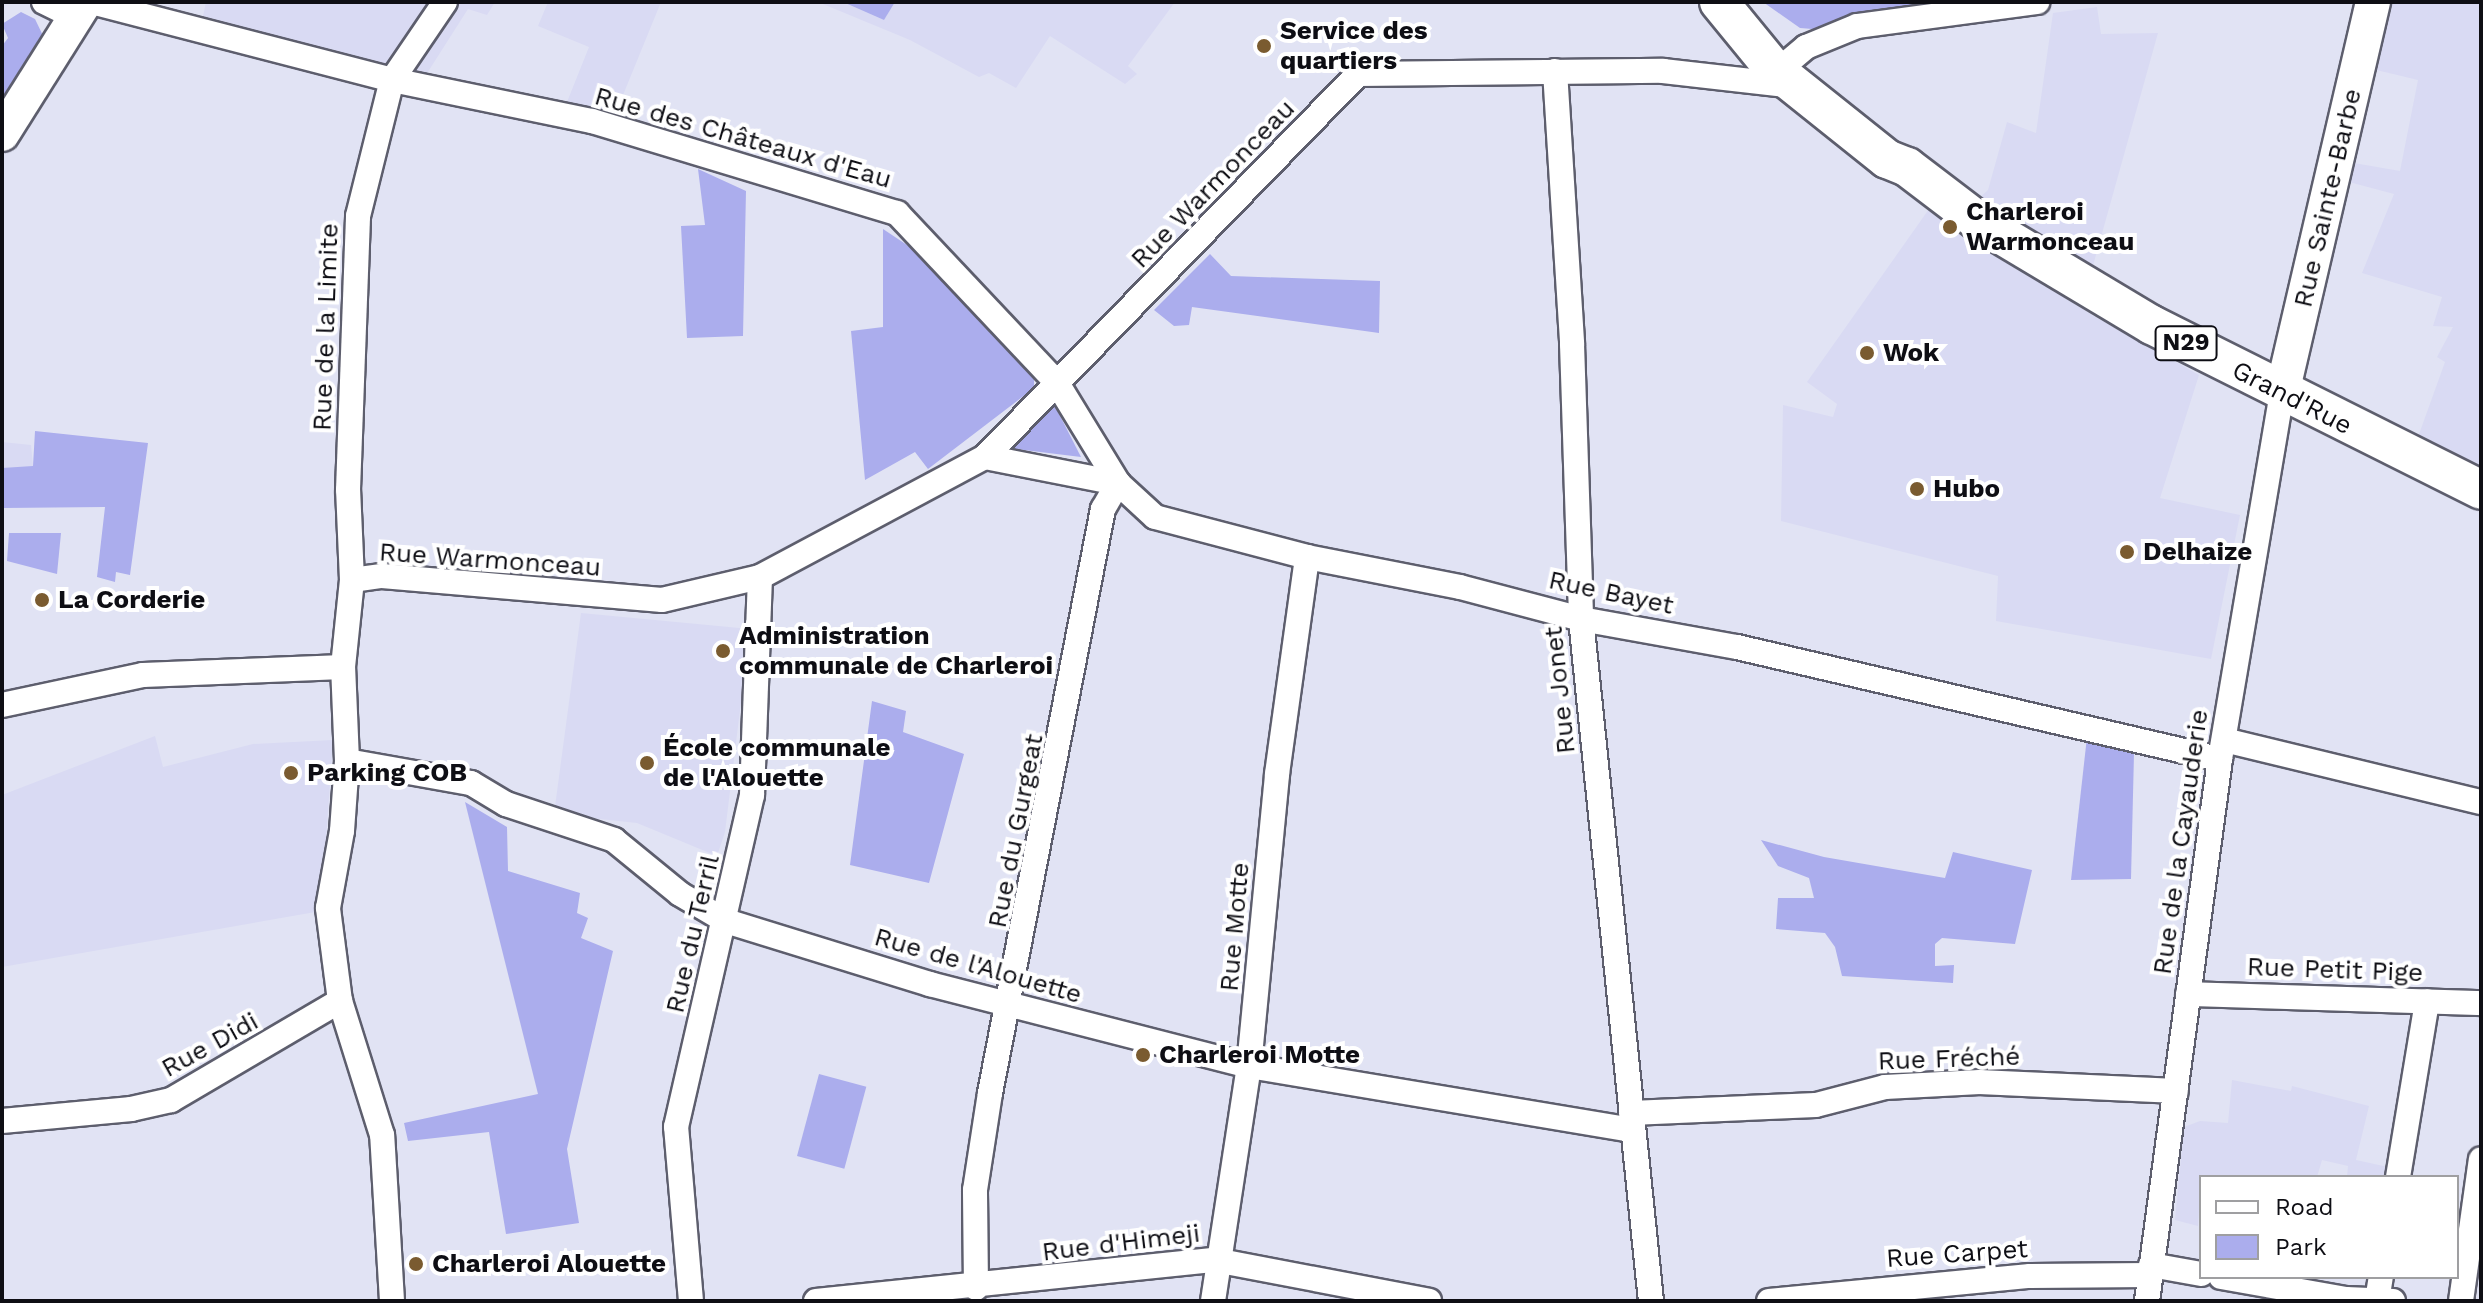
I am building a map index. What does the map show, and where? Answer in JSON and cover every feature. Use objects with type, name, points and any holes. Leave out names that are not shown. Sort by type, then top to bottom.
[{"type":"main road","name":"N29","points":[[1719,2],[1771,67],[1887,159],[1907,167]]},
{"type":"main road","name":"N29","points":[[1732,2],[1770,47],[1771,67]]},
{"type":"main road","name":"N29","points":[[1745,2],[1771,67]]},
{"type":"main road","name":"N29","points":[[1771,67],[1796,74],[1838,114],[1882,138],[1907,167]]},
{"type":"main road","name":"Grand'Rue","points":[[1907,167],[2079,285],[2282,393],[2481,490]]},
{"type":"street","name":"Rue des Châteaux d'Eau","points":[[44,2],[84,7],[392,80],[592,121],[897,213],[1057,383]]},
{"type":"street","points":[[392,80],[445,2]]},
{"type":"street","points":[[1771,67],[1857,26],[2037,2]]},
{"type":"street","name":"Rue Sainte-Barbe","points":[[2282,393],[2373,2]]},
{"type":"street","points":[[2,134],[84,7]]},
{"type":"street","name":"Rue Warmonceau","points":[[392,1301],[382,1135],[340,1001],[328,908],[342,831],[347,761],[343,667],[352,580],[382,576],[662,600],[760,577],[985,457],[1358,74],[1771,67]]},
{"type":"street","name":"Rue Jonet","points":[[1555,71],[1572,344],[1581,619],[1630,1122],[1651,1301]]},
{"type":"street","name":"Rue de la Limite","points":[[352,580],[347,556],[358,216],[392,80]]},
{"type":"street","name":"Rue Bayet","points":[[1057,383],[1118,483],[1155,517],[1307,557],[1460,587],[1581,619],[1737,647],[2481,802]]},
{"type":"street","name":"Rue de la Cayauderie","points":[[2147,1301],[2222,749],[2282,393]]},
{"type":"street","points":[[985,457],[1118,483]]},
{"type":"street","name":"Rue du Gurgeat","points":[[976,1288],[975,1190],[1103,509],[1118,483]]},
{"type":"street","name":"Rue Motte","points":[[1213,1301],[1215,1260],[1249,1066],[1277,774],[1307,557]]},
{"type":"street","name":"Rue du Terril","points":[[691,1301],[676,1127],[726,921],[752,795],[760,577]]},
{"type":"street","points":[[2,705],[143,675],[343,667]]},
{"type":"street","name":"Rue de l'Alouette","points":[[347,761],[471,783],[506,804],[614,840],[726,921],[1011,1006],[1249,1066],[1630,1122]]},
{"type":"street","name":"Rue Petit Pige","points":[[2188,994],[2481,1003]]},
{"type":"street","name":"Rue Didi","points":[[2,1121],[131,1109],[171,1100],[340,1001]]},
{"type":"street","points":[[2398,1175],[2427,1001]]},
{"type":"street","name":"Rue Fréché","points":[[1630,1122],[1816,1105],[1885,1087],[1980,1082],[2176,1091]]},
{"type":"street","points":[[2461,1301],[2481,1159]]},
{"type":"street","name":"Rue d'Himeji","points":[[816,1301],[976,1288],[1215,1260],[1429,1301]]},
{"type":"street","name":"Rue Carpet","points":[[1769,1301],[2030,1276],[2151,1270],[2199,1274]]},
{"type":"street","points":[[2232,1279],[2346,1299],[2382,1294]]},
{"type":"shaded area","points":[[206,2],[495,2],[487,15],[468,9],[424,78],[200,31]]},
{"type":"shaded area","points":[[548,2],[661,2],[612,122],[567,102],[589,47],[538,26]]},
{"type":"shaded area","points":[[818,2],[843,2],[884,20],[895,2],[1175,2],[1128,66],[1137,74],[1125,84],[1050,36],[1016,88],[989,73],[979,77],[910,40]]},
{"type":"shaded area","points":[[2381,2],[2481,2],[2481,474],[2418,437],[2445,362],[2437,357],[2453,327],[2433,326],[2442,297],[2362,273],[2394,194],[2349,182],[2354,163],[2400,171],[2418,80],[2368,68]]},
{"type":"shaded area","points":[[2097,7],[2101,34],[2158,33],[2089,280],[1973,204],[1988,190],[2007,122],[2036,133],[2053,13]]},
{"type":"shaded area","points":[[1929,209],[2092,315],[2199,375],[2160,498],[2240,515],[2211,659],[1996,621],[1998,576],[1781,521],[1783,405],[1833,417],[1837,404],[1807,382]]},
{"type":"shaded area","points":[[2,442],[31,445],[37,507],[2,508]]},
{"type":"shaded area","name":"École communale de l'Alouette","points":[[581,613],[750,629],[725,832],[717,856],[637,823],[554,814]]},
{"type":"shaded area","points":[[155,736],[163,767],[253,744],[333,740],[321,911],[2,967],[2,795]]},
{"type":"shaded area","points":[[2232,1080],[2291,1091],[2292,1086],[2369,1106],[2356,1160],[2388,1167],[2387,1175],[2347,1175],[2348,1166],[2322,1160],[2318,1175],[2199,1175],[2198,1226],[2175,1220],[2184,1127],[2200,1121],[2228,1123]]},
{"type":"green space","points":[[843,2],[895,2],[884,20]]},
{"type":"green space","points":[[1763,2],[1940,2],[1939,7],[1825,30],[1800,28]]},
{"type":"green space","points":[[21,12],[35,19],[47,44],[2,104],[2,46],[8,38],[2,24]]},
{"type":"green space","points":[[698,169],[746,191],[743,336],[687,338],[681,226],[705,225]]},
{"type":"green space","points":[[883,229],[916,251],[1034,373],[1034,388],[928,469],[915,452],[865,480],[851,331],[883,327]]},
{"type":"green space","points":[[1210,254],[1231,276],[1380,281],[1379,333],[1192,307],[1189,325],[1174,326],[1154,310]]},
{"type":"green space","points":[[1055,406],[1081,457],[1015,449],[1014,442],[1047,407]]},
{"type":"green space","points":[[35,431],[148,443],[130,575],[116,572],[115,582],[97,577],[105,507],[2,508],[2,468],[33,466]]},
{"type":"green space","points":[[9,533],[61,533],[57,574],[7,561]]},
{"type":"green space","points":[[872,701],[906,711],[903,732],[964,754],[929,883],[850,865]]},
{"type":"green space","points":[[2087,737],[2134,753],[2131,879],[2071,880]]},
{"type":"green space","points":[[465,802],[507,827],[508,871],[580,893],[577,913],[588,918],[581,938],[613,951],[567,1149],[579,1223],[506,1234],[489,1132],[408,1141],[404,1123],[538,1094]]},
{"type":"green space","points":[[1761,840],[1824,857],[1945,878],[1953,852],[2032,870],[2015,944],[1942,938],[1935,944],[1935,966],[1954,965],[1953,983],[1842,976],[1835,947],[1825,933],[1776,929],[1778,898],[1814,898],[1809,878],[1778,866]]},
{"type":"green space","points":[[819,1074],[866,1087],[844,1169],[797,1156]]},
{"type":"place","name":"Service des quartiers","points":[[1264,46]]},
{"type":"place","name":"Charleroi Warmonceau","points":[[1950,227]]},
{"type":"place","name":"Wok","points":[[1867,353]]},
{"type":"place","name":"Hubo","points":[[1917,489]]},
{"type":"place","name":"Delhaize","points":[[2127,552]]},
{"type":"place","name":"La Corderie","points":[[42,600]]},
{"type":"place","name":"Administration communale de Charleroi","points":[[723,651]]},
{"type":"place","name":"École communale de l'Alouette","points":[[647,763]]},
{"type":"place","name":"Parking COB","points":[[291,773]]},
{"type":"place","name":"Charleroi Motte","points":[[1143,1055]]},
{"type":"place","name":"Charleroi Alouette","points":[[416,1264]]}]
